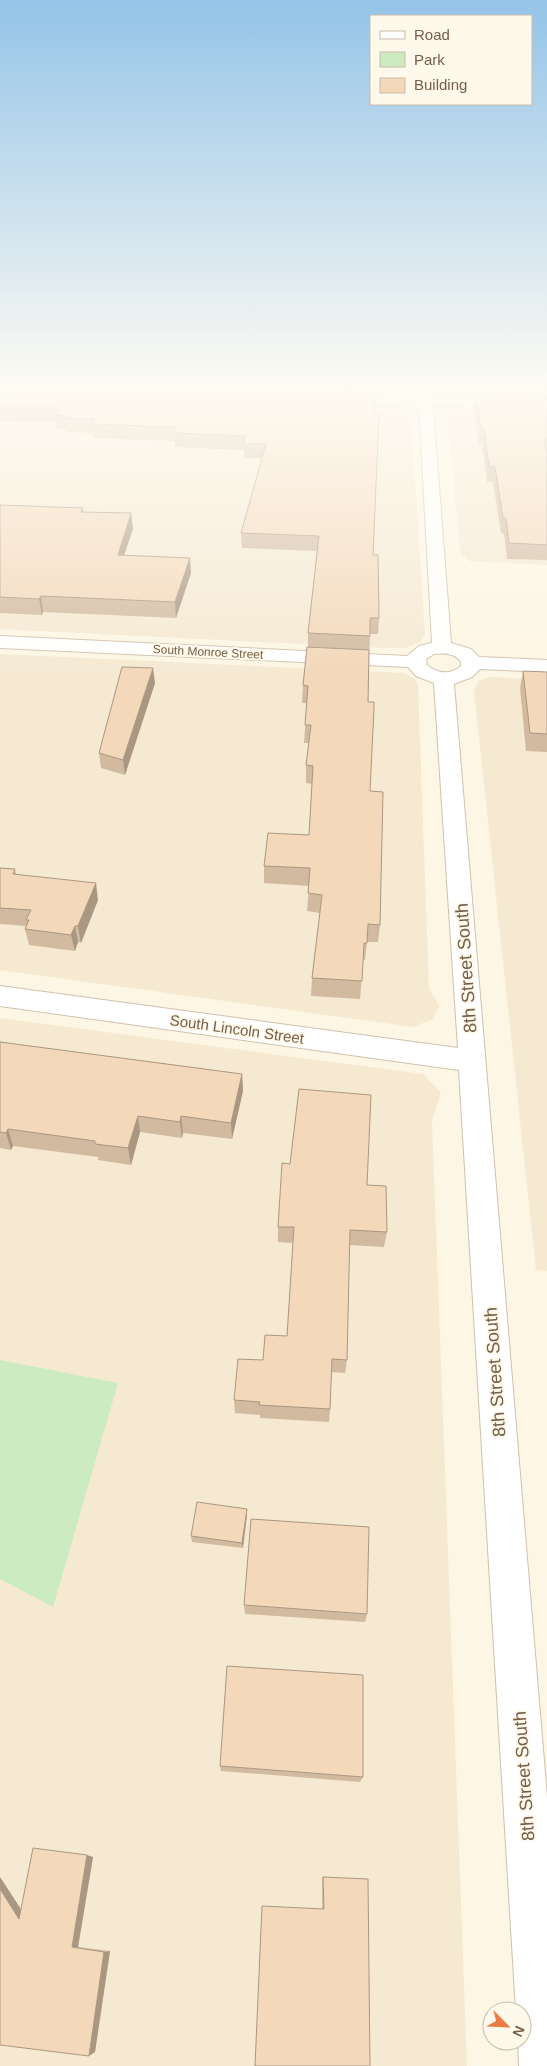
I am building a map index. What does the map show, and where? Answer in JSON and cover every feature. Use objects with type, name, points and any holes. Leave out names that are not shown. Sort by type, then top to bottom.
[{"type":"street","name":"8th Street South","points":[[431,486],[544,2066]]},
{"type":"street","name":"South Monroe Street","points":[[0,642],[443,663],[547,666]]},
{"type":"street","name":"South Lincoln Street","points":[[0,996],[473,1061]]},
{"type":"shaded area","points":[[0,486],[415,486],[425,635],[420,642],[406,648],[0,629]]},
{"type":"shaded area","points":[[454,486],[547,486],[547,565],[469,561],[460,552]]},
{"type":"shaded area","points":[[0,654],[404,673],[415,679],[418,685],[429,989],[439,1005],[433,1019],[413,1027],[0,970]]},
{"type":"shaded area","points":[[490,677],[547,680],[547,1271],[536,1270],[474,691],[478,681]]},
{"type":"shaded area","points":[[0,1018],[423,1074],[441,1093],[432,1120],[467,2066],[0,2066]]},
{"type":"green space","points":[[0,1360],[118,1383],[53,1607],[0,1579]]},
{"type":"building","points":[[254,486],[376,486],[373,555],[378,555],[379,618],[370,618],[370,636],[308,633],[319,536],[241,533]]},
{"type":"building","points":[[498,486],[547,486],[547,545],[509,543],[506,518],[503,518]]},
{"type":"building","points":[[0,505],[83,508],[81,512],[131,513],[118,555],[190,558],[175,602],[41,596],[39,599],[0,597]]},
{"type":"building","points":[[307,647],[369,650],[368,702],[374,702],[370,791],[383,792],[380,925],[368,924],[367,943],[364,943],[362,981],[312,978],[322,895],[308,893],[310,868],[264,866],[268,833],[309,835],[313,766],[306,765],[311,725],[305,725],[308,686],[303,685]]},
{"type":"building","points":[[122,667],[153,668],[123,760],[99,753]]},
{"type":"building","points":[[523,671],[547,672],[547,734],[530,733]]},
{"type":"building","points":[[0,868],[15,869],[13,874],[96,883],[78,926],[75,926],[71,935],[25,929],[29,920],[26,920],[31,910],[0,908]]},
{"type":"building","points":[[0,1042],[242,1074],[231,1123],[181,1116],[180,1122],[138,1116],[128,1148],[95,1144],[95,1141],[8,1129],[6,1133],[0,1132]]},
{"type":"building","points":[[299,1089],[371,1095],[367,1185],[386,1186],[387,1232],[350,1230],[347,1360],[332,1359],[330,1409],[259,1405],[260,1402],[234,1400],[238,1359],[263,1360],[265,1335],[287,1336],[294,1227],[278,1227],[282,1163],[290,1164]]},
{"type":"building","points":[[197,1502],[247,1509],[242,1543],[191,1536]]},
{"type":"building","points":[[251,1519],[369,1527],[367,1614],[244,1605]]},
{"type":"building","points":[[227,1666],[363,1675],[363,1777],[220,1766]]},
{"type":"building","points":[[33,1848],[87,1855],[72,1947],[104,1952],[89,2056],[0,2045],[0,1889],[19,1919]]},
{"type":"building","points":[[323,1877],[368,1879],[370,2066],[255,2066],[262,1906],[324,1909]]}]
